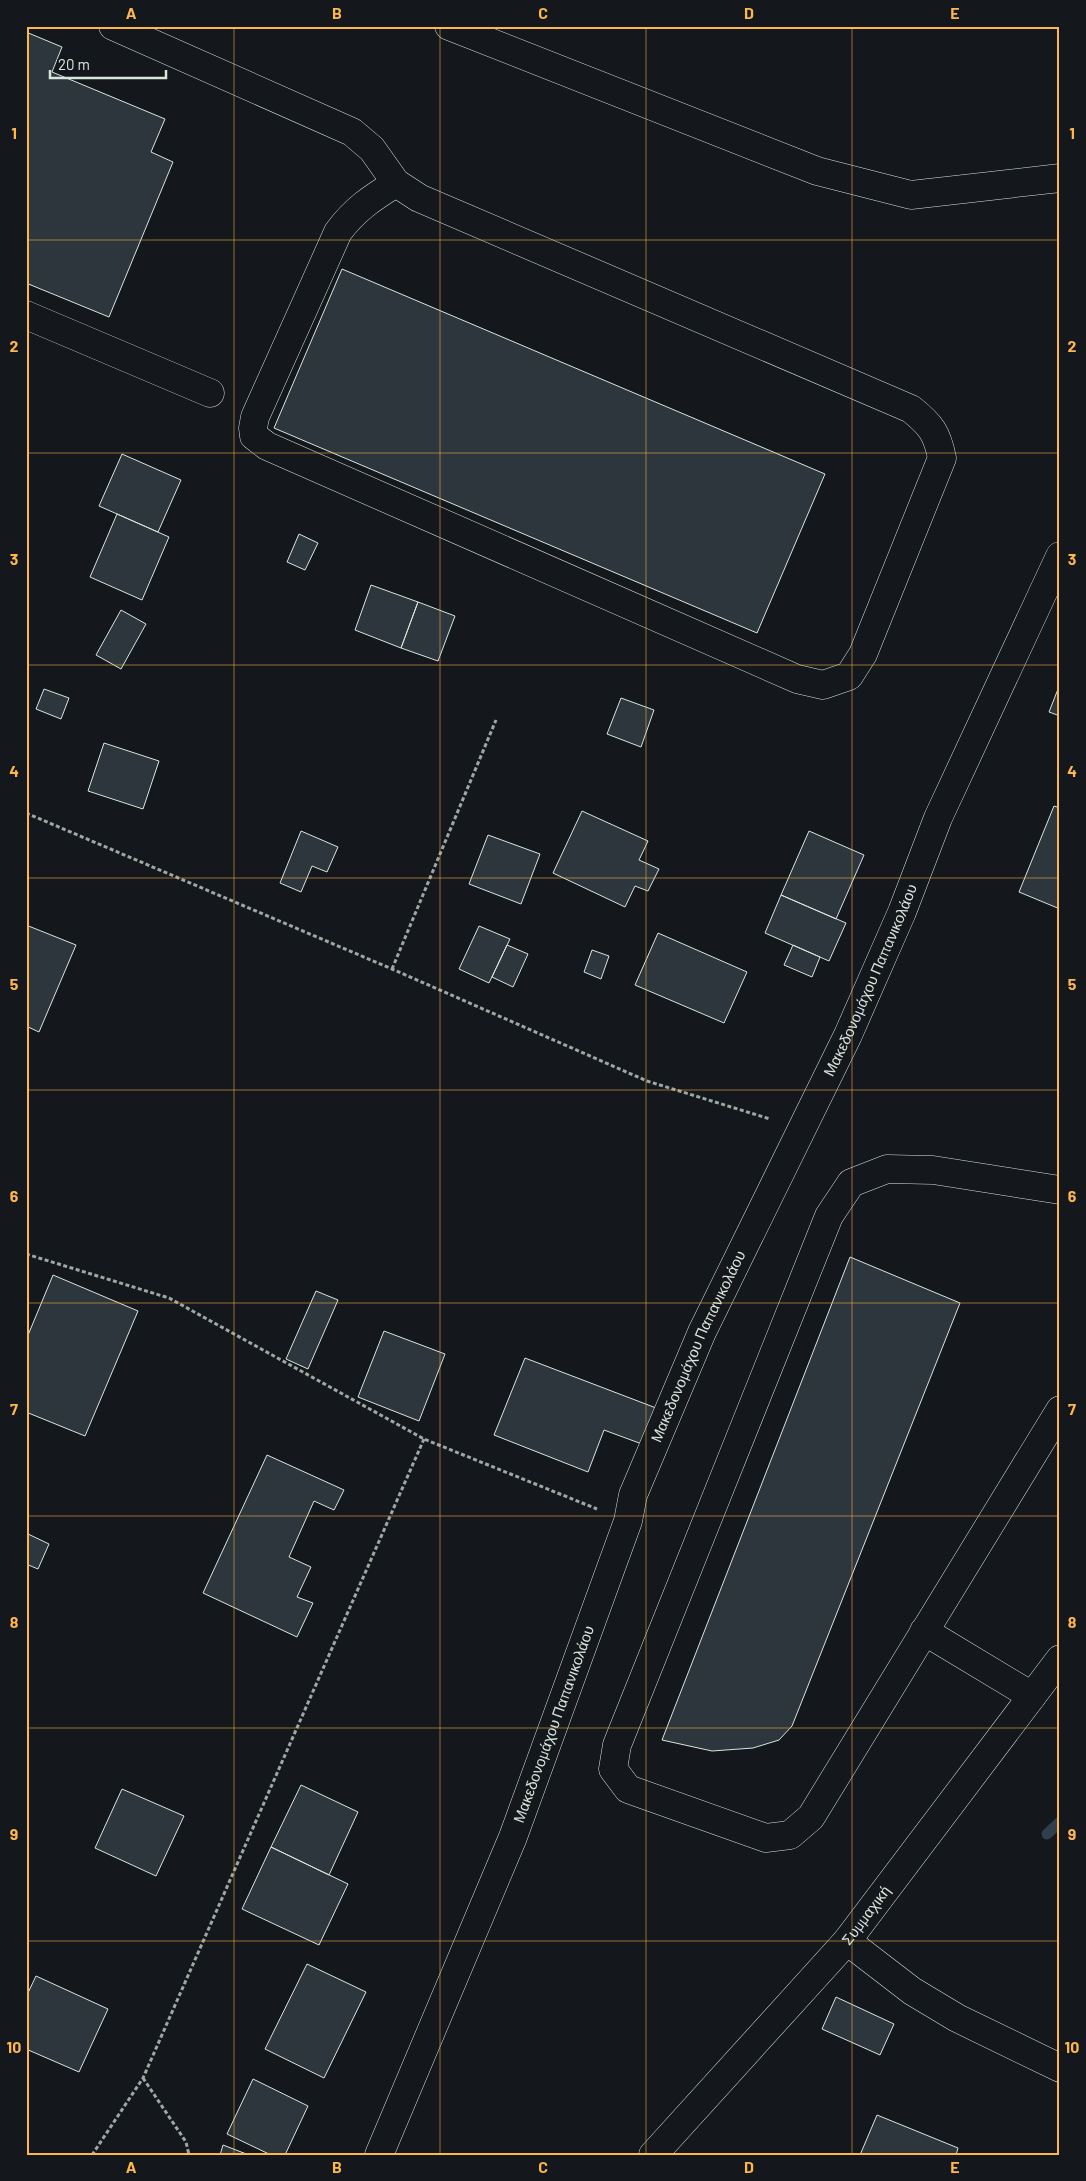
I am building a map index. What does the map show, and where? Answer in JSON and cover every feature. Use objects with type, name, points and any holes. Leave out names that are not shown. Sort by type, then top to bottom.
[{"type":"street","points":[[114,26],[352,132],[372,149],[396,183],[419,198],[911,409],[927,422],[938,438],[942,458],[863,654],[849,676],[823,685],[797,679],[267,446],[254,436],[255,418],[338,232],[350,215],[363,204],[396,183]]},
{"type":"street","points":[[449,26],[817,171],[911,195],[1060,178]]},
{"type":"street","points":[[26,315],[210,393]]},
{"type":"street","name":"Μακεδονομάχου Παπανικολάου","points":[[379,2155],[513,1837],[628,1521],[633,1495],[702,1332],[848,1035],[902,912],[938,818],[1060,556]]},
{"type":"street","points":[[1060,1190],[933,1170],[887,1169],[851,1183],[829,1216],[617,1745],[613,1769],[628,1789],[766,1838],[790,1835],[811,1817],[1060,1410]]},
{"type":"street","points":[[924,1631],[1032,1696]]},
{"type":"street","name":"Συμμαχική","points":[[653,2155],[847,1941],[1060,1658]]},
{"type":"street","points":[[847,1941],[912,1991],[957,2018],[1060,2068]]},
{"type":"path","points":[[392,969],[496,720]]},
{"type":"path","points":[[26,813],[392,969],[647,1081],[802,1129]]},
{"type":"path","points":[[26,1254],[169,1298],[424,1439],[628,1521]]},
{"type":"path","points":[[92,2155],[143,2078],[424,1439]]},
{"type":"path","points":[[143,2078],[186,2142],[189,2155]]},
{"type":"building","points":[[26,32],[62,47],[52,72],[165,119],[151,152],[173,162],[109,317],[26,283]]},
{"type":"building","points":[[342,269],[825,474],[757,633],[274,428]]},
{"type":"building","points":[[122,454],[181,480],[158,532],[99,506]]},
{"type":"building","points":[[117,514],[169,537],[142,600],[90,577]]},
{"type":"building","points":[[299,534],[318,543],[305,570],[287,562]]},
{"type":"building","points":[[371,585],[418,602],[401,648],[355,630]]},
{"type":"building","points":[[418,602],[455,616],[438,661],[401,648]]},
{"type":"building","points":[[121,610],[146,624],[121,669],[96,655]]},
{"type":"building","points":[[1060,684],[1060,716],[1049,712]]},
{"type":"building","points":[[44,689],[69,698],[61,719],[36,709]]},
{"type":"building","points":[[621,698],[654,710],[641,747],[607,734]]},
{"type":"building","points":[[104,743],[159,761],[143,809],[88,791]]},
{"type":"building","points":[[1054,806],[1060,808],[1060,909],[1019,892]]},
{"type":"building","points":[[582,811],[648,841],[639,860],[659,869],[648,891],[635,886],[625,907],[553,873]]},
{"type":"building","points":[[301,831],[338,847],[327,872],[312,866],[301,892],[280,883]]},
{"type":"building","points":[[809,831],[864,855],[836,919],[781,895]]},
{"type":"building","points":[[488,835],[540,854],[521,904],[469,884]]},
{"type":"building","points":[[781,895],[846,923],[829,961],[765,933]]},
{"type":"building","points":[[26,925],[76,945],[39,1032],[26,1026]]},
{"type":"building","points":[[479,926],[510,939],[489,983],[459,969]]},
{"type":"building","points":[[658,933],[747,972],[724,1023],[635,985]]},
{"type":"building","points":[[507,945],[528,954],[513,987],[492,977]]},
{"type":"building","points":[[793,945],[820,957],[812,977],[784,965]]},
{"type":"building","points":[[592,950],[609,956],[601,979],[584,972]]},
{"type":"building","points":[[850,1257],[960,1303],[792,1726],[779,1740],[753,1748],[712,1751],[662,1740]]},
{"type":"building","points":[[53,1275],[138,1311],[85,1436],[26,1412],[26,1340]]},
{"type":"building","points":[[316,1291],[338,1300],[308,1369],[286,1359]]},
{"type":"building","points":[[384,1331],[445,1354],[419,1421],[358,1397]]},
{"type":"building","points":[[525,1358],[664,1411],[650,1447],[604,1430],[588,1472],[494,1435]]},
{"type":"building","points":[[267,1455],[344,1490],[334,1510],[314,1501],[289,1557],[311,1567],[297,1597],[313,1603],[297,1637],[203,1593]]},
{"type":"building","points":[[26,1533],[49,1544],[38,1569],[26,1564]]},
{"type":"building","points":[[301,1785],[358,1812],[329,1875],[271,1847]]},
{"type":"building","points":[[122,1789],[184,1816],[156,1876],[95,1848]]},
{"type":"building","points":[[271,1847],[348,1884],[319,1945],[242,1909]]},
{"type":"building","points":[[307,1964],[366,1992],[324,2078],[265,2049]]},
{"type":"building","points":[[36,1976],[108,2009],[79,2072],[26,2049],[26,1997]]},
{"type":"building","points":[[836,1997],[894,2024],[880,2055],[822,2029]]},
{"type":"building","points":[[253,2079],[308,2106],[285,2155],[271,2155],[227,2134]]},
{"type":"building","points":[[877,2115],[958,2148],[956,2155],[860,2155]]},
{"type":"building","points":[[223,2145],[249,2155],[220,2155]]},
{"type":"waterway","points":[[1047,1834],[1060,1822]]}]
